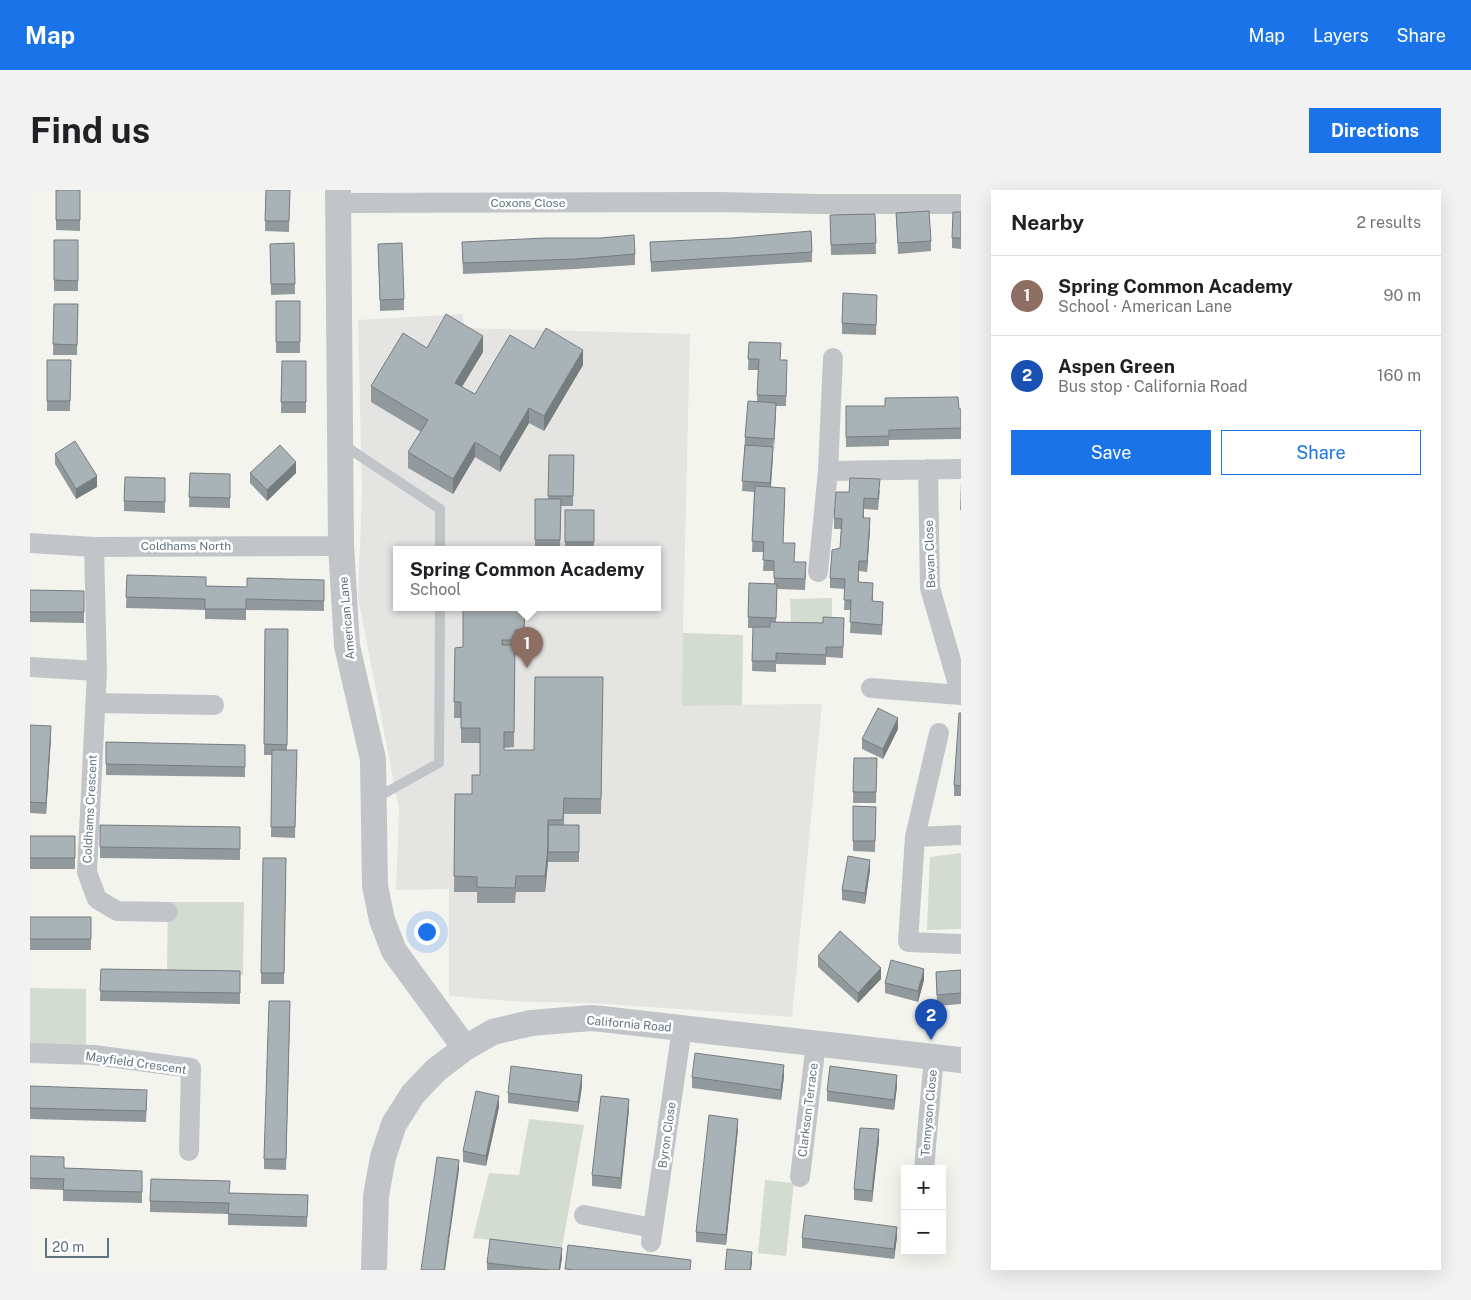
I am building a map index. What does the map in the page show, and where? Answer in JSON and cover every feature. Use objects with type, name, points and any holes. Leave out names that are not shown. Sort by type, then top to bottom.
[{"type":"street","name":"Coxons Close","points":[[338,197],[916,197],[961,204]]},
{"type":"street","name":"American Lane","points":[[338,197],[341,545],[347,646],[373,759],[375,886],[382,920],[394,951],[465,1048]]},
{"type":"street","points":[[818,572],[828,471],[833,358]]},
{"type":"street","name":"Bevan Close","points":[[872,688],[960,695],[930,588],[928,469]]},
{"type":"street","points":[[828,471],[961,469]]},
{"type":"street","name":"Coldhams North","points":[[30,543],[94,547],[341,545]]},
{"type":"street","name":"Coldhams Crescent","points":[[94,547],[97,671],[86,872],[97,899],[117,911],[168,912]]},
{"type":"street","points":[[30,667],[97,671]]},
{"type":"street","points":[[96,704],[214,704]]},
{"type":"street","points":[[939,733],[915,837],[908,942],[961,944]]},
{"type":"street","points":[[915,837],[961,835]]},
{"type":"street","name":"California Road","points":[[374,1270],[376,1196],[383,1157],[394,1124],[413,1094],[436,1070],[465,1048],[493,1032],[531,1023],[591,1018],[961,1060]]},
{"type":"street","name":"Byron Close","points":[[584,1216],[652,1235],[682,1028]]},
{"type":"street","name":"Clarkson Terrace","points":[[800,1177],[816,1043]]},
{"type":"street","name":"Mayfield Crescent","points":[[30,1053],[94,1055],[191,1068],[188,1151]]},
{"type":"street","name":"Tennyson Close","points":[[924,1165],[934,1056]]},
{"type":"lane","points":[[339,442],[440,509],[440,546]]},
{"type":"lane","points":[[374,800],[439,763],[440,611]]},
{"type":"shaded area","points":[[463,314],[464,328],[690,334],[683,705],[822,704],[792,1017],[592,1003],[524,1002],[449,996],[449,889],[396,890],[399,810],[358,597],[362,494],[358,320]]},
{"type":"shaded area","points":[[832,598],[832,624],[791,624],[790,599]]},
{"type":"shaded area","points":[[683,633],[743,635],[742,705],[682,706]]},
{"type":"shaded area","points":[[961,853],[961,929],[927,930],[930,857]]},
{"type":"shaded area","points":[[168,902],[244,902],[243,975],[167,972]]},
{"type":"shaded area","points":[[30,988],[86,989],[86,1050],[30,1047]]},
{"type":"shaded area","points":[[529,1119],[584,1125],[562,1247],[473,1238],[489,1173],[519,1175]]},
{"type":"shaded area","points":[[765,1180],[794,1183],[786,1256],[758,1253]]},
{"type":"building","points":[[56,190],[80,190],[80,220],[56,220]]},
{"type":"building","points":[[266,190],[290,190],[289,221],[265,221]]},
{"type":"building","points":[[929,211],[931,241],[898,243],[896,213]]},
{"type":"building","points":[[953,212],[961,212],[961,238],[952,238]]},
{"type":"building","points":[[875,214],[876,243],[831,245],[830,215]]},
{"type":"building","points":[[811,231],[812,252],[651,262],[650,242],[732,238]]},
{"type":"building","points":[[634,235],[635,254],[576,259],[463,263],[462,242],[545,238],[600,238]]},
{"type":"building","points":[[54,240],[78,240],[78,281],[54,280]]},
{"type":"building","points":[[294,243],[295,284],[271,284],[270,244]]},
{"type":"building","points":[[402,243],[404,299],[380,300],[378,244]]},
{"type":"building","points":[[843,293],[877,295],[876,325],[842,323]]},
{"type":"building","points":[[276,301],[300,301],[300,342],[276,342]]},
{"type":"building","points":[[54,304],[78,304],[77,345],[53,344]]},
{"type":"building","points":[[446,314],[483,336],[455,383],[475,394],[510,335],[534,349],[546,328],[583,350],[544,416],[529,408],[500,457],[475,442],[453,479],[408,452],[428,420],[371,386],[403,333],[427,348]]},
{"type":"building","points":[[749,342],[781,343],[780,360],[787,360],[786,396],[757,395],[759,359],[748,359]]},
{"type":"building","points":[[47,360],[71,360],[70,401],[47,401]]},
{"type":"building","points":[[282,361],[306,361],[306,402],[281,402]]},
{"type":"building","points":[[958,397],[959,409],[961,409],[961,428],[889,430],[889,436],[846,437],[846,406],[885,406],[885,398]]},
{"type":"building","points":[[748,401],[776,403],[774,439],[745,437]]},
{"type":"building","points":[[75,441],[97,476],[76,489],[55,454]]},
{"type":"building","points":[[280,445],[296,462],[267,490],[250,473]]},
{"type":"building","points":[[745,445],[773,447],[770,483],[742,481]]},
{"type":"building","points":[[549,455],[574,455],[573,496],[548,496]]},
{"type":"building","points":[[190,473],[230,474],[230,498],[189,497]]},
{"type":"building","points":[[125,477],[165,478],[165,502],[124,501]]},
{"type":"building","points":[[850,478],[880,479],[878,499],[864,498],[863,518],[870,518],[867,561],[859,561],[858,582],[873,583],[872,601],[883,602],[882,625],[850,622],[851,600],[844,600],[845,579],[830,578],[832,550],[840,548],[842,519],[834,518],[836,492],[849,492]]},
{"type":"building","points":[[755,486],[785,488],[783,543],[795,543],[794,562],[806,562],[805,579],[774,578],[774,561],[763,560],[764,542],[752,541]]},
{"type":"building","points":[[535,499],[561,499],[560,540],[535,540]]},
{"type":"building","points":[[565,510],[594,510],[594,542],[565,542]]},
{"type":"building","points":[[127,575],[206,577],[206,586],[247,587],[247,578],[324,580],[324,601],[246,599],[246,609],[205,609],[205,599],[126,597]]},
{"type":"building","points":[[749,583],[777,584],[776,618],[748,617]]},
{"type":"building","points":[[30,590],[84,591],[84,612],[30,612]]},
{"type":"building","points":[[463,611],[525,611],[524,630],[515,630],[515,640],[502,640],[502,645],[515,645],[514,732],[504,732],[504,750],[534,750],[535,677],[603,677],[601,799],[564,798],[563,820],[548,820],[545,876],[516,876],[515,888],[477,887],[477,877],[454,876],[455,794],[472,794],[472,775],[480,775],[480,728],[461,728],[461,702],[454,702],[455,648],[463,647]]},
{"type":"building","points":[[823,617],[844,618],[843,647],[826,647],[826,655],[776,653],[776,661],[752,661],[753,627],[770,627],[770,622],[823,623]]},
{"type":"building","points":[[265,629],[288,629],[287,745],[264,744]]},
{"type":"building","points":[[878,708],[898,718],[883,749],[862,739]]},
{"type":"building","points":[[959,713],[961,713],[961,786],[954,785]]},
{"type":"building","points":[[30,725],[51,726],[46,803],[30,802]]},
{"type":"building","points":[[106,742],[245,745],[245,767],[106,764]]},
{"type":"building","points":[[272,750],[297,750],[295,827],[271,827]]},
{"type":"building","points":[[854,758],[877,758],[876,792],[853,792]]},
{"type":"building","points":[[853,806],[876,807],[875,841],[853,841]]},
{"type":"building","points":[[100,825],[240,827],[240,849],[100,847]]},
{"type":"building","points":[[548,825],[579,825],[579,852],[548,852]]},
{"type":"building","points":[[30,836],[75,836],[75,858],[30,858]]},
{"type":"building","points":[[848,856],[870,860],[865,893],[842,890]]},
{"type":"building","points":[[263,858],[286,858],[284,973],[261,973]]},
{"type":"building","points":[[30,917],[91,917],[91,939],[30,939]]},
{"type":"building","points":[[840,931],[881,968],[858,993],[818,956]]},
{"type":"building","points":[[891,960],[924,969],[918,991],[885,983]]},
{"type":"building","points":[[101,969],[240,971],[240,993],[100,991]]},
{"type":"building","points":[[961,970],[961,993],[937,995],[936,972]]},
{"type":"building","points":[[269,1001],[290,1001],[286,1159],[264,1159]]},
{"type":"building","points":[[695,1053],[784,1065],[781,1090],[692,1077]]},
{"type":"building","points":[[511,1066],[582,1075],[578,1102],[508,1093]]},
{"type":"building","points":[[830,1066],[897,1075],[894,1100],[827,1091]]},
{"type":"building","points":[[30,1086],[147,1090],[146,1111],[30,1108]]},
{"type":"building","points":[[476,1091],[499,1096],[486,1156],[463,1151]]},
{"type":"building","points":[[601,1096],[629,1099],[621,1178],[592,1175]]},
{"type":"building","points":[[709,1115],[738,1119],[726,1235],[696,1232]]},
{"type":"building","points":[[860,1128],[879,1129],[872,1191],[854,1189]]},
{"type":"building","points":[[30,1156],[64,1157],[64,1168],[142,1171],[142,1192],[63,1190],[64,1179],[30,1178]]},
{"type":"building","points":[[437,1157],[459,1160],[444,1270],[421,1270]]},
{"type":"building","points":[[151,1179],[230,1181],[229,1193],[308,1195],[307,1217],[228,1214],[229,1203],[150,1201]]},
{"type":"building","points":[[805,1215],[897,1227],[894,1249],[802,1238]]},
{"type":"building","points":[[490,1239],[562,1248],[559,1270],[487,1263]]},
{"type":"building","points":[[568,1245],[691,1260],[690,1270],[565,1269]]},
{"type":"building","points":[[727,1249],[752,1252],[750,1270],[725,1270]]},
{"type":"place","name":"Spring Common Academy","points":[[527,668]]},
{"type":"place","name":"Aspen Green","points":[[931,1040]]}]
